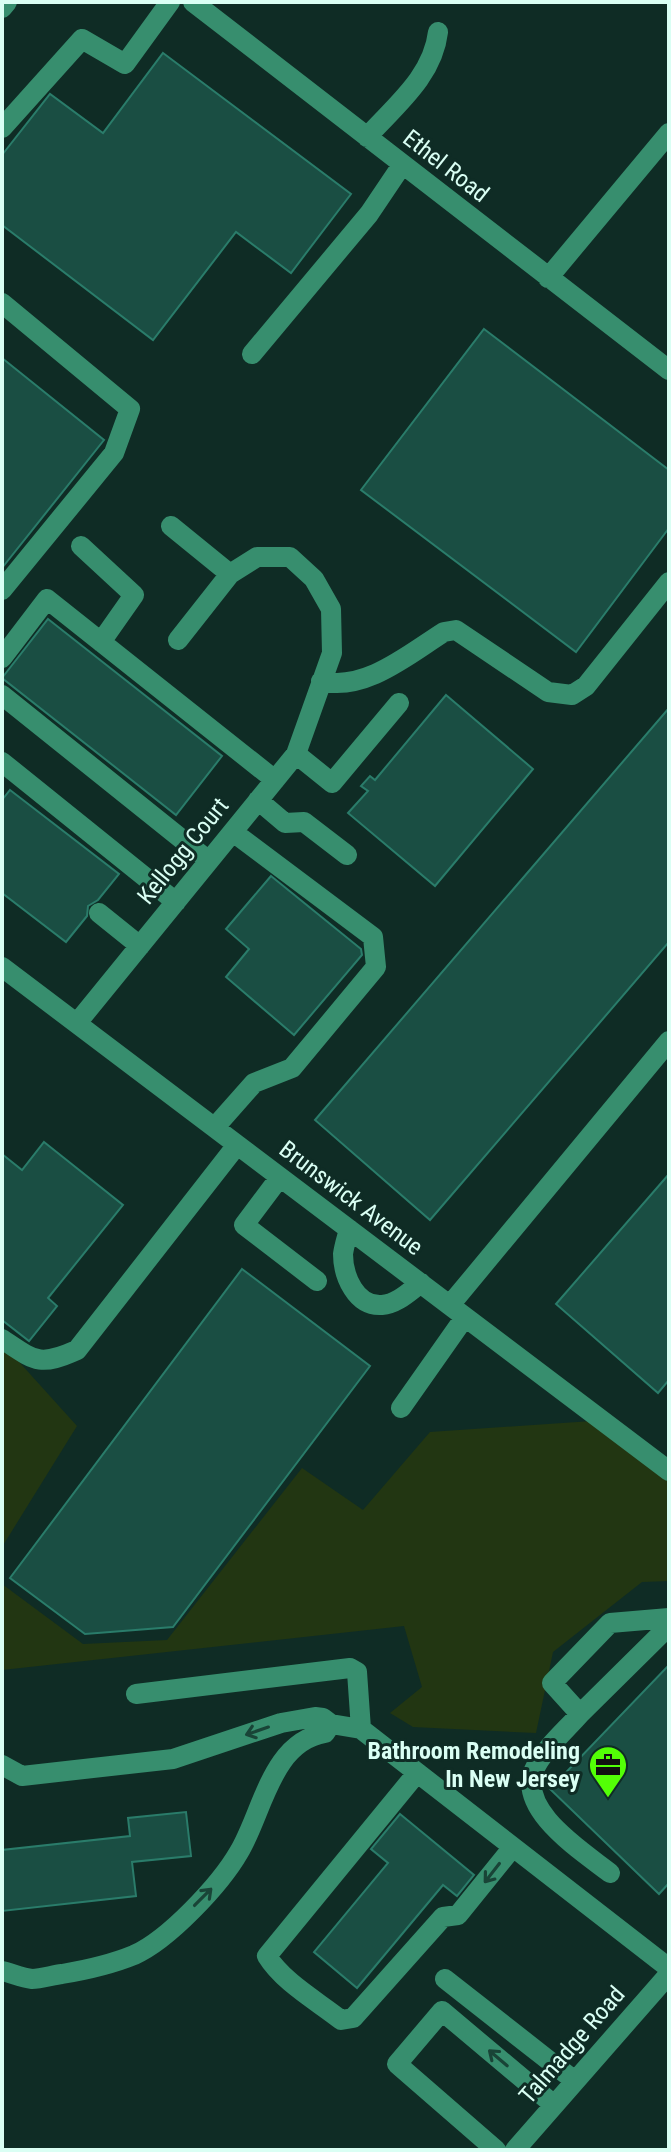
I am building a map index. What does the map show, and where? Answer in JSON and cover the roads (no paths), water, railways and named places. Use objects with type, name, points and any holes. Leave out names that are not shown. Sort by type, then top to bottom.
[{"type":"street","points":[[2,8],[7,2]]},
{"type":"street","points":[[2,128],[82,39],[125,64],[170,2]]},
{"type":"street","name":"Ethel Road","points":[[193,2],[548,278],[668,366]]},
{"type":"street","points":[[367,137],[425,73],[436,51],[438,32]]},
{"type":"street","points":[[548,278],[661,159],[669,133]]},
{"type":"street","points":[[252,354],[369,214],[402,165]]},
{"type":"street","points":[[2,303],[130,409],[114,453],[2,590]]},
{"type":"street","points":[[171,526],[230,574],[178,640]]},
{"type":"street","points":[[81,546],[134,595],[101,642]]},
{"type":"street","name":"Kellogg Court","points":[[77,1023],[296,754],[332,653],[331,609],[314,579],[290,557],[257,557],[230,574]]},
{"type":"street","points":[[321,681],[348,684],[384,669],[444,632],[456,630],[548,692],[572,695],[586,686],[669,582]]},
{"type":"street","points":[[2,658],[47,599],[275,780]]},
{"type":"street","points":[[2,695],[209,861]]},
{"type":"street","points":[[296,754],[332,783],[399,703]]},
{"type":"street","points":[[2,762],[176,902]]},
{"type":"street","points":[[258,800],[285,823],[304,822],[347,855]]},
{"type":"street","points":[[215,1127],[254,1083],[292,1068],[376,967],[373,937],[233,832]]},
{"type":"street","points":[[99,913],[140,946]]},
{"type":"street","name":"Brunswick Avenue","points":[[2,967],[669,1471]]},
{"type":"street","points":[[401,1408],[458,1311],[669,1041]]},
{"type":"street","points":[[2,1339],[30,1358],[53,1360],[77,1350],[237,1145]]},
{"type":"street","points":[[280,1177],[244,1225],[317,1281]]},
{"type":"street","points":[[349,1229],[343,1265],[346,1277],[361,1298],[382,1305],[396,1301],[421,1283]]},
{"type":"street","points":[[580,1714],[552,1683],[610,1623],[669,1618]]},
{"type":"street","points":[[610,1873],[563,1836],[534,1802],[530,1784],[536,1765],[580,1714],[669,1626]]},
{"type":"street","points":[[136,1694],[350,1668],[357,1672],[361,1729]]},
{"type":"street","points":[[2,1765],[22,1776],[173,1759],[281,1723],[315,1717],[331,1724],[361,1729],[669,1971]]},
{"type":"street","points":[[2,1971],[32,1979],[82,1971],[133,1955],[145,1948],[211,1890],[239,1852],[285,1756],[311,1736],[325,1733],[331,1724]]},
{"type":"street","points":[[417,1773],[267,1956],[273,1966],[341,2020],[353,2018],[443,1917],[458,1915],[513,1847]]},
{"type":"street","name":"Talmadge Road","points":[[519,2149],[669,1971]]},
{"type":"street","points":[[445,1979],[575,2081]]},
{"type":"street","points":[[485,2146],[397,2064],[442,2011],[554,2105]]},
{"type":"place","name":"Bathroom Remodeling In New Jersey","points":[[608,1799]]}]
